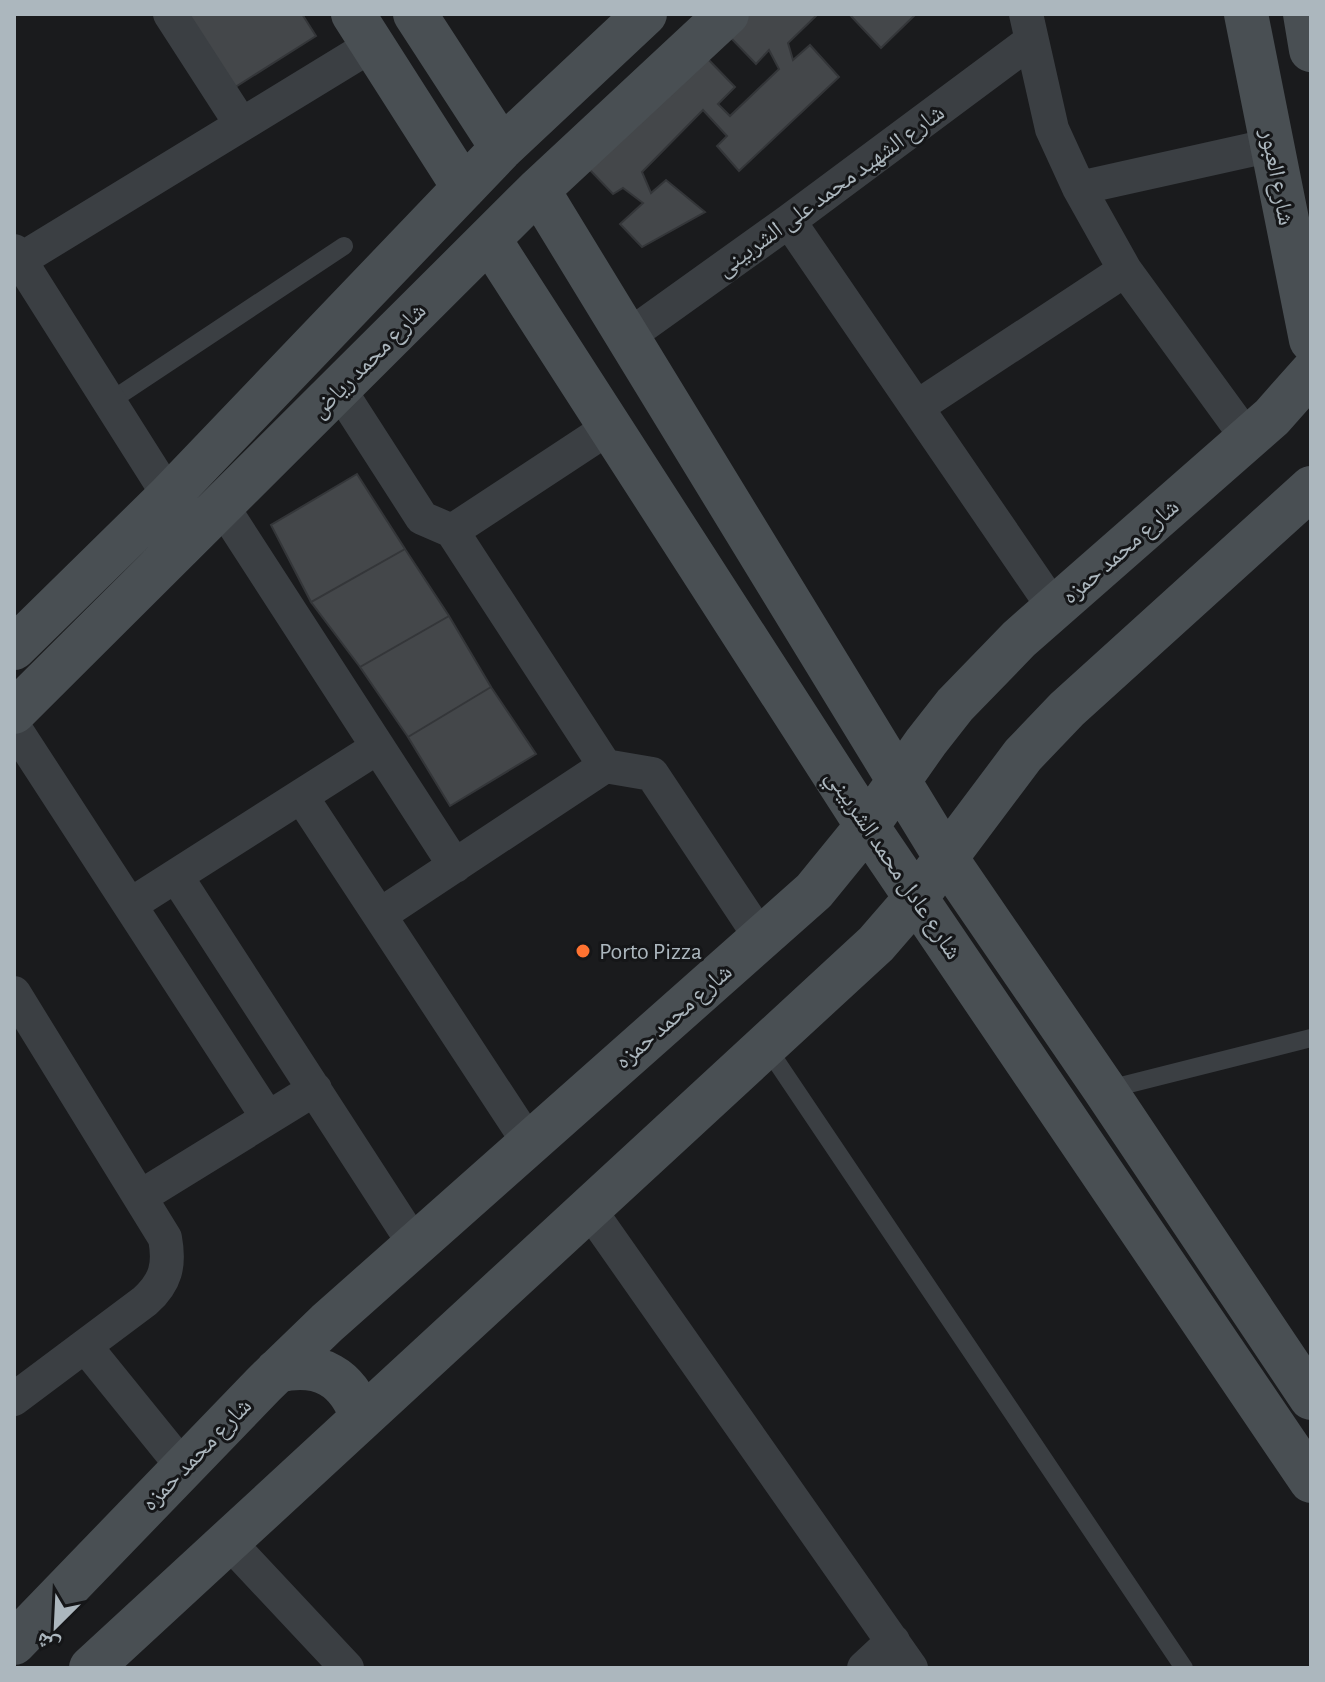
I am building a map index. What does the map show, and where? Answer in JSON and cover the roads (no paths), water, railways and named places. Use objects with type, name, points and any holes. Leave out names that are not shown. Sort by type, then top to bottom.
[{"type":"street","points":[[170,14],[241,124]]},
{"type":"street","points":[[415,14],[502,148]]},
{"type":"street","name":"شارع محمد رياض","points":[[14,648],[157,508],[502,148],[645,14]]},
{"type":"street","name":"شارع محمد رياض","points":[[14,712],[538,190],[727,14]]},
{"type":"street","name":"شارع العبور","points":[[1246,14],[1272,145],[1300,229],[1311,340]]},
{"type":"street","points":[[1305,14],[1311,50]]},
{"type":"street","points":[[1029,27],[1052,129],[1079,188],[1125,270],[1248,439]]},
{"type":"street","name":"شارع الشهيد محمد على الشربينى","points":[[627,337],[789,221],[1029,27]]},
{"type":"street","points":[[176,553],[155,549],[147,541],[144,530],[157,508],[109,402],[17,256],[241,124],[362,30],[464,188]]},
{"type":"street","points":[[1079,188],[1272,145]]},
{"type":"street","name":"شارع عادل محمد الشربيني","points":[[538,190],[946,858],[1306,1383]]},
{"type":"street","points":[[789,221],[1054,608]]},
{"type":"street","name":"شارع عادل محمد الشربيني","points":[[489,239],[915,899],[1311,1481]]},
{"type":"street","points":[[917,407],[1125,270]]},
{"type":"street","name":"شارع محمد حمزه","points":[[14,1643],[327,1323],[814,891],[867,826],[955,705],[997,660],[1248,439],[1311,373]]},
{"type":"street","points":[[339,389],[422,518],[452,531],[605,766]]},
{"type":"street","points":[[452,531],[610,427]]},
{"type":"street","points":[[91,1668],[876,944],[915,899],[1023,755],[1067,709],[1311,488]]},
{"type":"street","points":[[222,506],[455,866]]},
{"type":"street","points":[[86,578],[98,577],[109,581],[120,601],[117,612]]},
{"type":"street","points":[[14,727],[268,1118]]},
{"type":"street","points":[[130,905],[378,747]]},
{"type":"street","points":[[380,915],[605,766],[652,774],[761,938]]},
{"type":"street","points":[[301,796],[529,1143]]},
{"type":"street","points":[[176,876],[415,1245]]},
{"type":"street","points":[[14,993],[165,1238],[168,1257],[167,1272],[158,1290],[85,1346],[16,1393]]},
{"type":"street","points":[[140,1197],[315,1089]]},
{"type":"street","points":[[589,1209],[902,1655],[864,1668]]},
{"type":"street","points":[[85,1346],[183,1467]]},
{"type":"street","points":[[277,1371],[295,1367],[313,1368],[330,1375],[345,1386],[356,1401],[362,1418]]},
{"type":"street","points":[[228,1541],[347,1668]]},
{"type":"lane","points":[[109,402],[344,246]]},
{"type":"lane","points":[[1105,1090],[1311,1038]]},
{"type":"lane","points":[[766,1046],[1184,1668]]},
{"type":"place","name":"Porto Pizza","points":[[583,951]]}]
